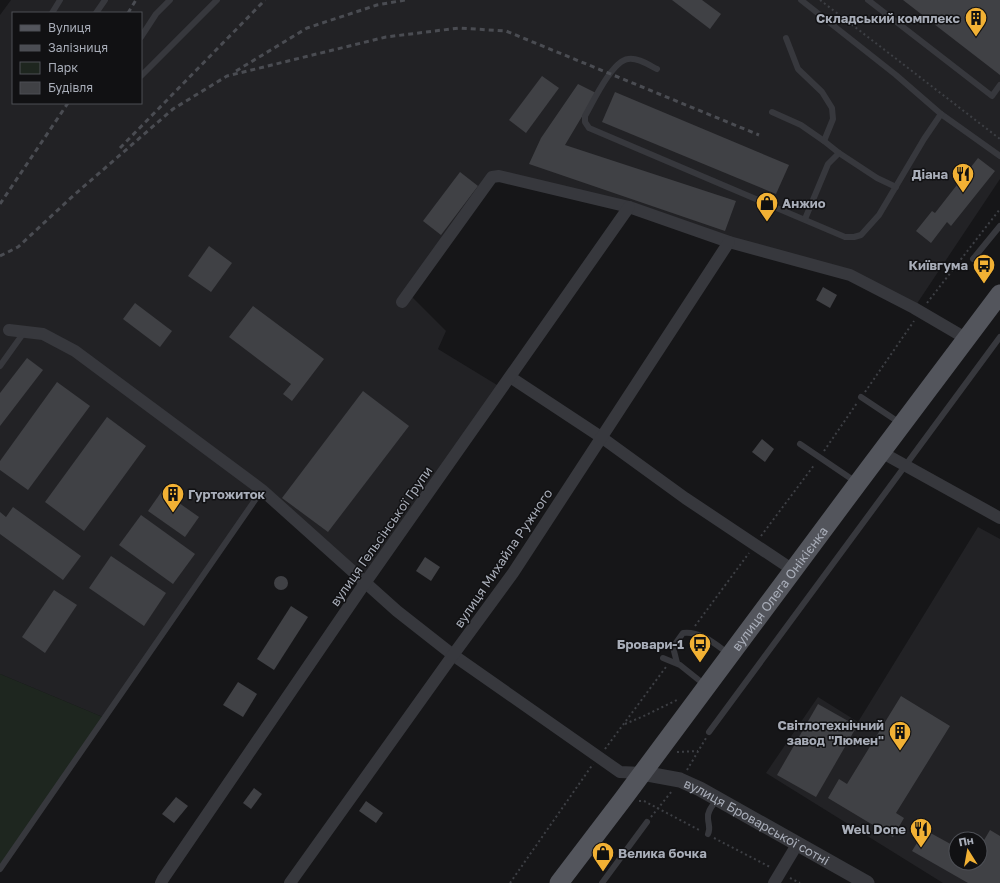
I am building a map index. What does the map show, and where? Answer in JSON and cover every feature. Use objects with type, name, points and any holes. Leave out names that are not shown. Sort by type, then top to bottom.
[{"type":"main road","name":"вулиця Олега Онікієнка","points":[[559,883],[1000,294]]},
{"type":"street","points":[[402,302],[492,177],[499,176],[629,207],[729,242],[850,275],[920,312],[966,339]]},
{"type":"street","name":"вулиця Гельсінської Групи","points":[[161,883],[365,583],[629,207]]},
{"type":"street","name":"вулиця Михайла Ружного","points":[[290,883],[453,655],[513,574],[601,436],[729,242]]},
{"type":"street","points":[[9,330],[43,334],[76,351],[262,490],[397,611],[453,655],[620,772],[642,773]]},
{"type":"street","points":[[510,377],[601,436],[684,498],[793,570]]},
{"type":"street","points":[[881,452],[1000,518]]},
{"type":"street","name":"вулиця Броварської сотні","points":[[642,773],[680,780],[718,798],[867,883]]},
{"type":"street","points":[[774,883],[798,843]]},
{"type":"lane","points":[[53,12],[60,0]]},
{"type":"lane","points":[[97,12],[105,0]]},
{"type":"lane","points":[[142,35],[156,14],[170,0]]},
{"type":"lane","points":[[142,75],[217,0]]},
{"type":"lane","points":[[801,0],[896,75],[941,114],[1000,156]]},
{"type":"lane","points":[[868,0],[992,96],[1000,85]]},
{"type":"lane","points":[[786,38],[798,69],[822,92],[832,108],[833,119],[824,140]]},
{"type":"lane","points":[[657,69],[634,59],[622,60],[618,63],[606,78],[585,116],[585,122],[589,128],[845,237],[861,235],[879,215],[924,139],[941,114]]},
{"type":"lane","points":[[772,112],[801,125],[824,140],[839,153],[877,178],[896,188]]},
{"type":"lane","points":[[805,219],[828,164],[839,153]]},
{"type":"lane","points":[[973,259],[1000,226]]},
{"type":"lane","points":[[0,366],[25,331]]},
{"type":"lane","points":[[709,732],[1000,337]]},
{"type":"lane","points":[[861,397],[902,424]]},
{"type":"lane","points":[[800,444],[858,483]]},
{"type":"lane","points":[[0,869],[262,490]]},
{"type":"lane","points":[[674,662],[673,647],[683,633],[691,632],[705,637],[730,654]]},
{"type":"lane","points":[[663,658],[674,662],[706,686]]},
{"type":"lane","points":[[708,834],[710,829],[708,816],[718,798]]},
{"type":"lane","points":[[602,883],[647,822]]},
{"type":"path","points":[[820,0],[1000,139]]},
{"type":"path","points":[[691,632],[820,457],[920,312],[1000,209]]},
{"type":"path","points":[[604,751],[674,662]]},
{"type":"path","points":[[624,724],[680,698]]},
{"type":"path","points":[[686,771],[709,732]]},
{"type":"path","points":[[677,752],[698,751]]},
{"type":"path","points":[[510,883],[593,763],[598,766]]},
{"type":"path","points":[[647,822],[674,789]]},
{"type":"path","points":[[636,803],[640,800],[644,800],[800,883]]},
{"type":"shaded area","points":[[11,0],[1000,0],[1000,179],[914,308],[850,275],[499,176],[412,297],[446,331],[438,349],[502,388],[365,583],[262,490],[105,718],[0,674],[0,15]]},
{"type":"shaded area","points":[[978,527],[1000,539],[1000,883],[943,883],[766,773],[818,697],[858,722]]},
{"type":"green space","points":[[0,674],[105,718],[0,869]]},
{"type":"building","points":[[672,0],[702,0],[721,14],[710,29]]},
{"type":"building","name":"Складський комплекс","points":[[903,0],[1000,0],[1000,75]]},
{"type":"building","points":[[542,76],[559,88],[526,133],[509,120]]},
{"type":"building","points":[[578,84],[596,93],[565,145],[736,201],[725,231],[529,164],[541,138]]},
{"type":"building","points":[[615,92],[789,165],[776,194],[602,122]]},
{"type":"building","name":"Діана","points":[[978,158],[995,171],[951,226],[947,222],[931,243],[916,231],[932,211],[935,213]]},
{"type":"building","points":[[460,172],[478,186],[441,235],[423,221]]},
{"type":"building","points":[[209,246],[232,263],[211,292],[188,276]]},
{"type":"building","points":[[823,287],[837,295],[830,308],[816,300]]},
{"type":"building","points":[[135,303],[172,331],[160,347],[123,319]]},
{"type":"building","points":[[253,306],[324,359],[292,401],[283,394],[291,384],[229,337]]},
{"type":"building","points":[[27,358],[43,370],[0,426],[0,393]]},
{"type":"building","points":[[57,382],[90,406],[28,490],[0,470],[0,461]]},
{"type":"building","points":[[363,391],[409,426],[328,532],[282,498]]},
{"type":"building","points":[[107,417],[146,446],[84,531],[45,502]]},
{"type":"building","points":[[762,439],[774,449],[765,462],[752,452]]},
{"type":"building","name":"Гуртожиток","points":[[162,491],[199,517],[185,537],[148,511]]},
{"type":"building","points":[[13,507],[81,556],[63,580],[0,534],[0,512],[6,517]]},
{"type":"building","points":[[141,515],[195,554],[173,584],[119,545]]},
{"type":"building","points":[[111,556],[166,593],[144,626],[89,588]]},
{"type":"building","points":[[425,557],[440,567],[431,581],[416,571]]},
{"type":"building","points":[[278,576],[284,576],[288,580],[288,586],[284,590],[278,590],[274,586],[274,580]]},
{"type":"building","points":[[54,590],[77,605],[45,653],[22,637]]},
{"type":"building","points":[[291,606],[308,617],[274,670],[257,659]]},
{"type":"building","points":[[238,682],[257,694],[243,717],[223,705]]},
{"type":"building","name":"Світлотехнічний завод \"Люмен\"","points":[[901,696],[950,726],[896,813],[904,818],[893,837],[828,798],[839,779],[847,784]]},
{"type":"building","points":[[818,704],[857,726],[816,797],[777,775]]},
{"type":"building","points":[[254,788],[262,794],[251,809],[243,803]]},
{"type":"building","points":[[176,797],[188,806],[174,823],[162,814]]},
{"type":"building","points":[[366,801],[383,813],[376,823],[359,811]]},
{"type":"building","points":[[925,830],[948,843],[948,871],[988,871],[988,833],[990,830],[1000,836],[1000,883],[968,883],[912,851]]},
{"type":"railway","points":[[129,12],[136,0]]},
{"type":"railway","points":[[120,148],[265,0]]},
{"type":"railway","points":[[236,71],[307,28],[377,5],[405,0]]},
{"type":"railway","points":[[0,256],[18,247],[74,195],[173,109],[227,76],[386,37],[459,28],[506,31],[759,135]]},
{"type":"railway","points":[[0,204],[67,104]]},
{"type":"place","name":"Складський комплекс","points":[[976,38]]},
{"type":"place","name":"Діана","points":[[963,194]]},
{"type":"place","name":"Анжио","points":[[767,222]]},
{"type":"place","name":"Київгума","points":[[984,284]]},
{"type":"place","name":"Гуртожиток","points":[[173,514]]},
{"type":"place","name":"Бровари-1","points":[[700,664]]},
{"type":"place","name":"Світлотехнічний завод \"Люмен\"","points":[[900,752]]},
{"type":"place","name":"Well Done","points":[[921,848]]},
{"type":"place","name":"Велика бочка","points":[[603,872]]}]
